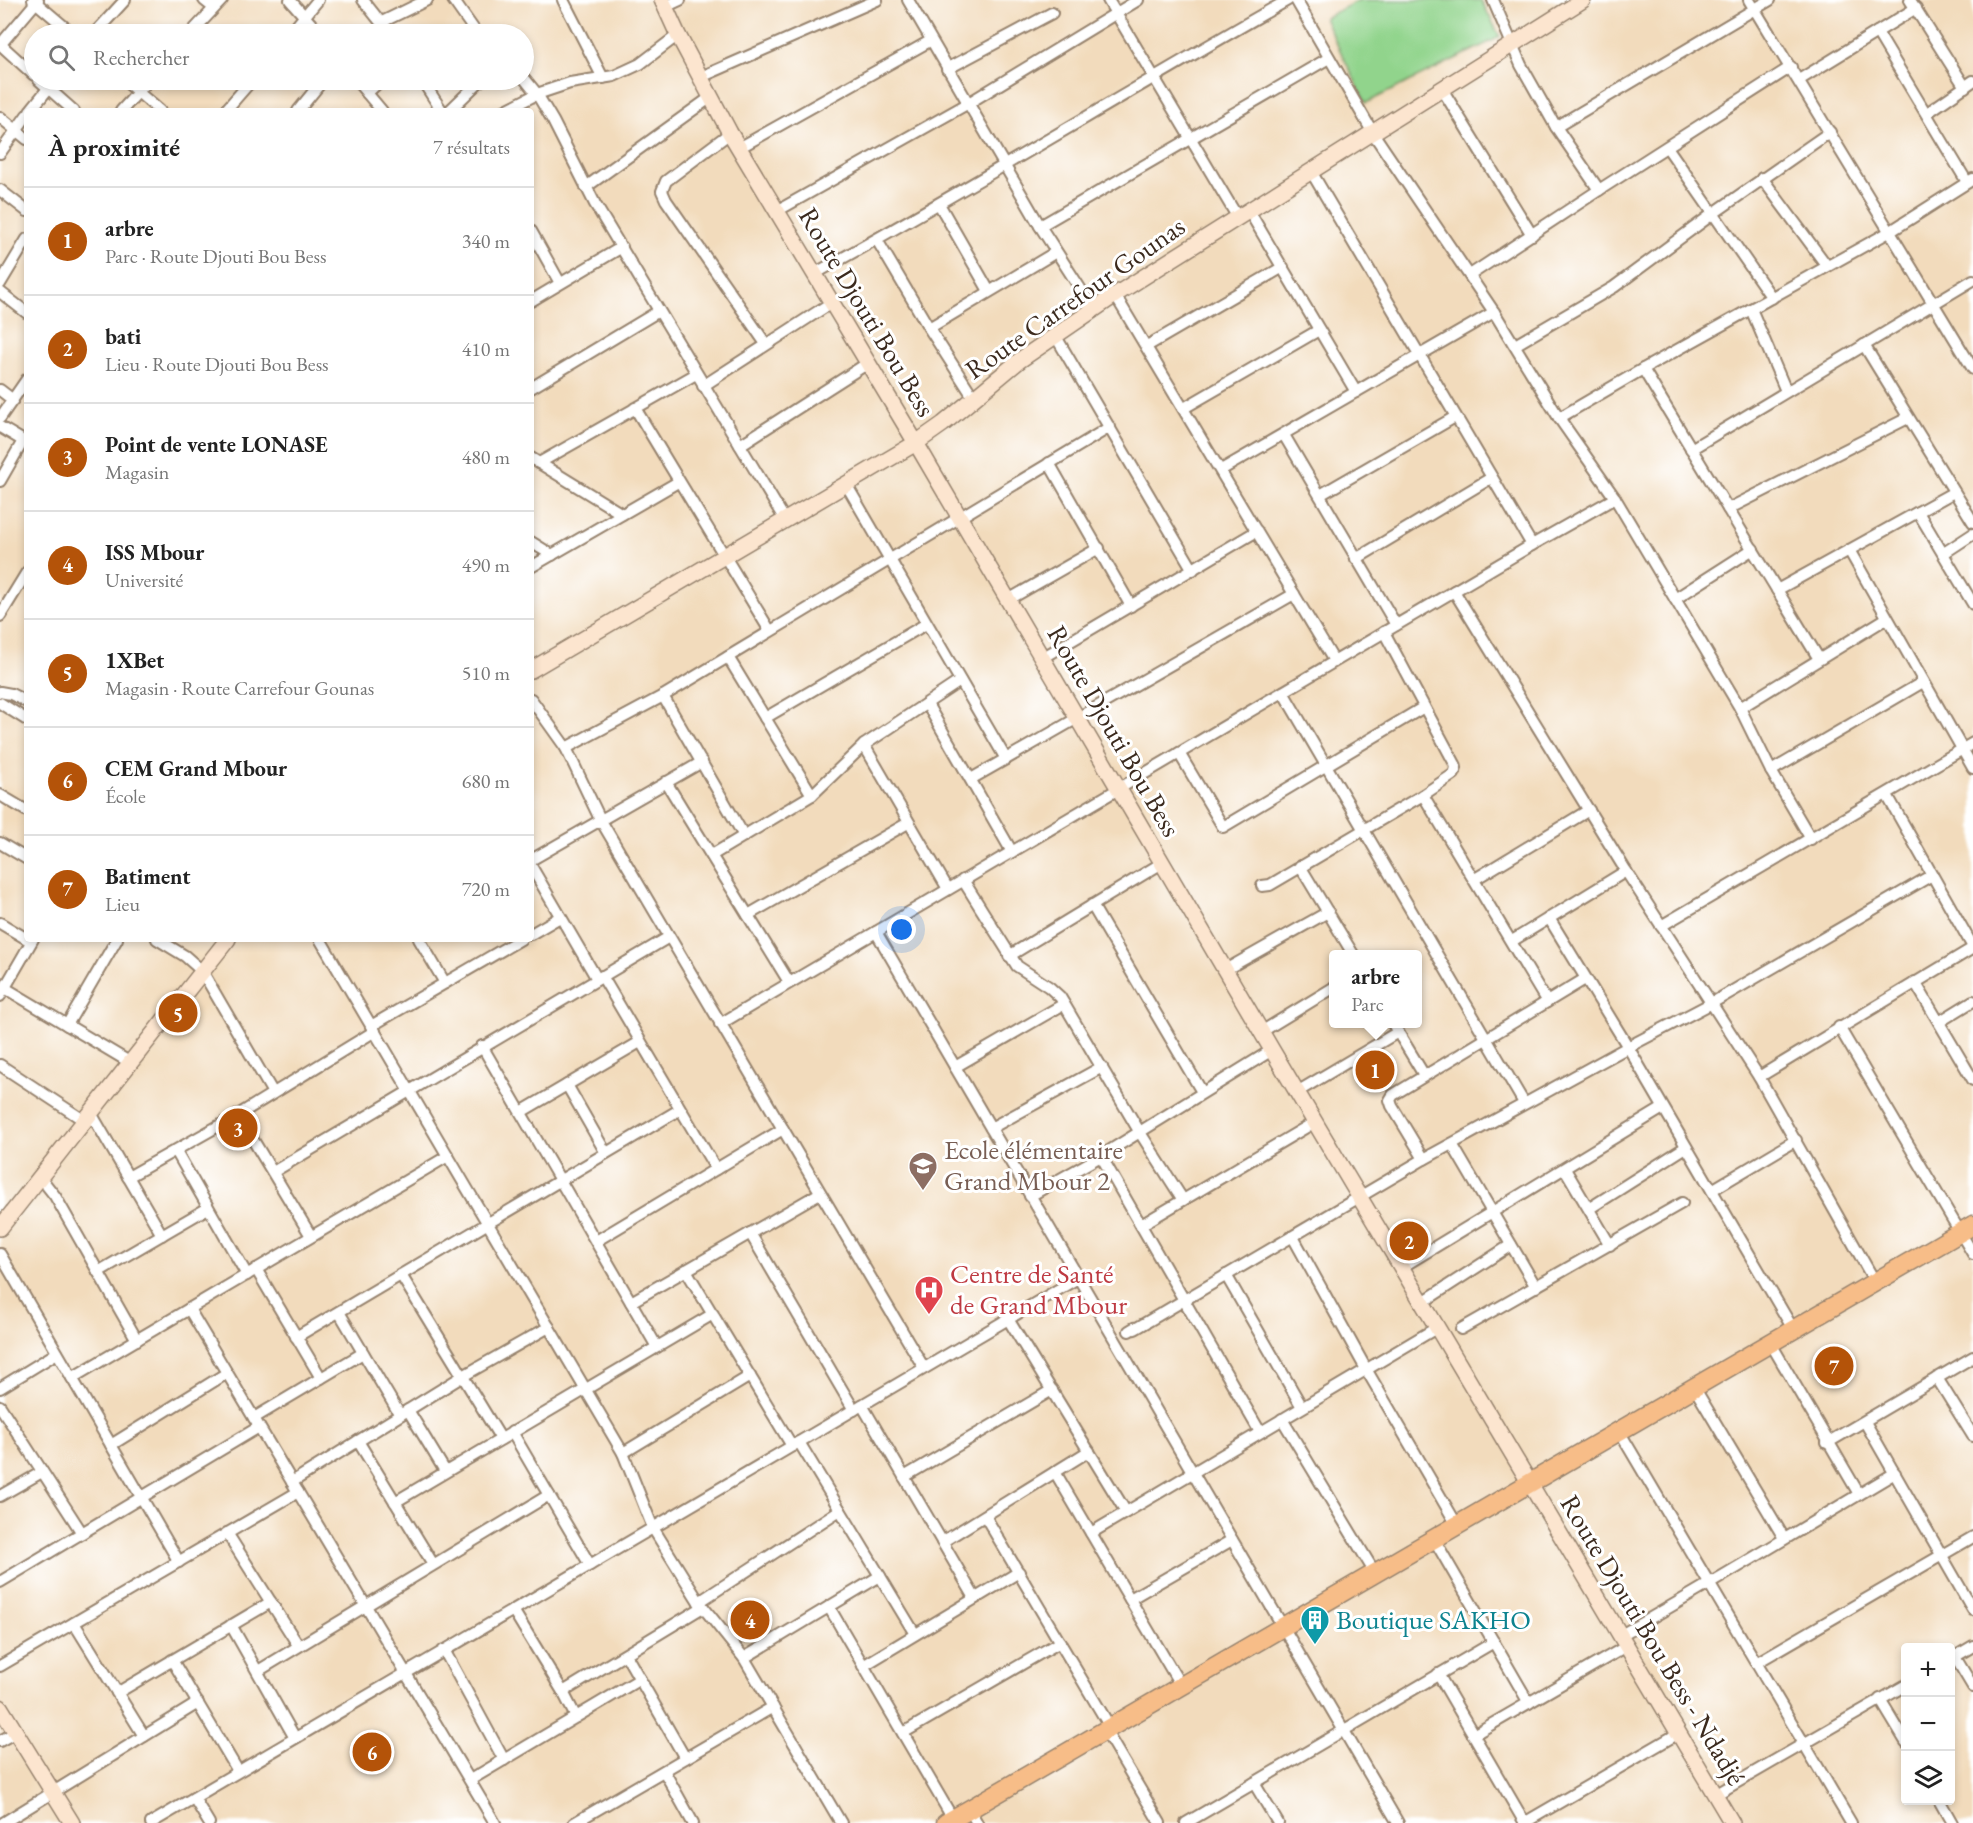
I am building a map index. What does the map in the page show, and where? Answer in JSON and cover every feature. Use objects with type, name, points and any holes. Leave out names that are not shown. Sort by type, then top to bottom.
[{"type":"highway","points":[[950,1821],[973,1816],[1108,1729],[1967,1228]]},
{"type":"main road","name":"Route Carrefour Gounas","points":[[534,668],[916,442],[943,424],[1055,335],[1583,0]]},
{"type":"main road","name":"Route Djouti Bou Bess","points":[[664,3],[678,35],[730,133],[916,442],[1261,1032],[1530,1483]]},
{"type":"main road","points":[[0,1228],[226,942]]},
{"type":"main road","name":"Route Djouti Bou Bess - Ndadjé","points":[[1530,1483],[1679,1733],[1715,1795],[1727,1821]]},
{"type":"main road","points":[[0,1707],[72,1823]]},
{"type":"street","points":[[103,24],[125,0]]},
{"type":"street","points":[[199,24],[218,4],[204,0]]},
{"type":"street","points":[[290,0],[312,24]]},
{"type":"street","points":[[298,24],[318,0]]},
{"type":"street","points":[[363,0],[382,22],[427,0]]},
{"type":"street","points":[[453,0],[470,24]]},
{"type":"street","points":[[563,0],[603,78]]},
{"type":"street","points":[[664,3],[680,0]]},
{"type":"street","points":[[701,77],[877,0]]},
{"type":"street","points":[[908,0],[930,42],[1040,226],[1094,310]]},
{"type":"street","points":[[1108,0],[1192,138],[1243,214],[1283,267],[1356,392]]},
{"type":"street","points":[[777,211],[967,104],[1138,0]]},
{"type":"street","points":[[814,274],[877,240],[1153,76],[1288,0]]},
{"type":"street","points":[[1296,0],[1373,133],[1470,275],[1559,418],[1615,498],[1740,708],[1771,771],[1811,839]]},
{"type":"street","points":[[1493,0],[1511,45],[1556,127],[1599,190]]},
{"type":"street","points":[[1556,127],[1752,5],[1770,0]]},
{"type":"street","points":[[24,66],[0,44],[35,1],[61,24]]},
{"type":"street","points":[[1799,80],[1877,32],[1913,4],[1969,84],[1927,113]]},
{"type":"street","points":[[1752,5],[1973,369]]},
{"type":"street","points":[[946,69],[1052,13]]},
{"type":"street","points":[[1559,418],[1891,231],[1970,180],[1877,32]]},
{"type":"street","points":[[510,108],[537,94],[570,84],[614,76],[640,64],[678,35]]},
{"type":"street","points":[[739,148],[930,42]]},
{"type":"street","points":[[1040,226],[1329,58]]},
{"type":"street","points":[[1470,275],[1791,67]]},
{"type":"street","points":[[1442,89],[1532,236]]},
{"type":"street","points":[[32,108],[47,90]]},
{"type":"street","points":[[57,90],[72,108]]},
{"type":"street","points":[[136,90],[157,108]]},
{"type":"street","points":[[232,108],[245,90]]},
{"type":"street","points":[[300,108],[315,90]]},
{"type":"street","points":[[365,90],[380,108]]},
{"type":"street","points":[[368,93],[371,90]]},
{"type":"street","points":[[428,90],[440,108]]},
{"type":"street","points":[[452,108],[471,90]]},
{"type":"street","points":[[534,90],[553,121],[586,188],[785,520]]},
{"type":"street","points":[[124,108],[138,92]]},
{"type":"street","points":[[586,188],[711,97]]},
{"type":"street","points":[[0,117],[24,137]]},
{"type":"street","points":[[0,153],[24,119]]},
{"type":"street","points":[[1515,345],[1614,287],[1762,178],[1830,132]]},
{"type":"street","points":[[730,133],[666,181],[662,191],[766,344]]},
{"type":"street","points":[[1666,147],[1772,297]]},
{"type":"street","points":[[1312,173],[1532,544]]},
{"type":"street","points":[[1762,178],[1827,266]]},
{"type":"street","points":[[0,190],[24,209]]},
{"type":"street","points":[[939,204],[989,291]]},
{"type":"street","points":[[534,236],[560,284]]},
{"type":"street","points":[[877,240],[974,398]]},
{"type":"street","points":[[0,284],[24,244]]},
{"type":"street","points":[[534,299],[622,247]]},
{"type":"street","points":[[929,328],[1056,252]]},
{"type":"street","points":[[1147,346],[1283,267]]},
{"type":"street","points":[[1691,449],[1973,280]]},
{"type":"street","points":[[0,292],[24,311]]},
{"type":"street","points":[[1116,295],[1334,662]]},
{"type":"street","points":[[703,386],[831,303]]},
{"type":"street","points":[[1751,309],[1786,391]]},
{"type":"street","points":[[534,386],[658,311]]},
{"type":"street","points":[[1221,470],[1494,312]]},
{"type":"street","points":[[1184,408],[1318,330]]},
{"type":"street","points":[[1055,335],[1193,570]]},
{"type":"street","points":[[1864,345],[1973,522]]},
{"type":"street","points":[[740,445],[868,363]]},
{"type":"street","points":[[1643,369],[1819,659]]},
{"type":"street","points":[[535,461],[696,374]]},
{"type":"street","points":[[0,418],[24,384]]},
{"type":"street","points":[[0,390],[13,400]]},
{"type":"street","points":[[635,408],[770,631]]},
{"type":"street","points":[[1320,495],[1455,417]]},
{"type":"street","points":[[1728,510],[1908,418]]},
{"type":"street","points":[[0,427],[24,441]]},
{"type":"street","points":[[566,748],[663,696],[1110,427]]},
{"type":"street","points":[[1284,435],[1396,625]]},
{"type":"street","points":[[0,481],[24,444]]},
{"type":"street","points":[[535,461],[622,514]]},
{"type":"street","points":[[1049,463],[1131,606]]},
{"type":"street","points":[[1356,559],[1491,478]]},
{"type":"street","points":[[534,565],[678,482]]},
{"type":"street","points":[[846,484],[1006,759]]},
{"type":"street","points":[[1777,590],[1954,492]]},
{"type":"street","points":[[720,1024],[1532,544],[1615,498]]},
{"type":"street","points":[[1918,512],[1973,604]]},
{"type":"street","points":[[1042,658],[1257,531]]},
{"type":"street","points":[[1944,553],[1973,534]]},
{"type":"street","points":[[534,544],[552,555]]},
{"type":"street","points":[[1008,600],[1099,548]]},
{"type":"street","points":[[1675,599],[1753,549]]},
{"type":"street","points":[[1849,550],[1973,768]]},
{"type":"street","points":[[0,616],[24,577]]},
{"type":"street","points":[[1454,591],[1626,871],[1759,1077],[1875,1282]]},
{"type":"street","points":[[971,779],[1294,594]]},
{"type":"street","points":[[1740,708],[1887,618]]},
{"type":"street","points":[[765,718],[926,624]]},
{"type":"street","points":[[1263,886],[1270,885],[1364,830],[1454,774],[1456,768],[1384,632]]},
{"type":"street","points":[[728,657],[812,795]]},
{"type":"street","points":[[712,855],[812,795],[864,745],[960,681]]},
{"type":"street","points":[[1771,771],[1923,682]]},
{"type":"street","points":[[0,692],[24,701]]},
{"type":"street","points":[[1283,692],[1524,1103]]},
{"type":"street","points":[[663,696],[744,836]]},
{"type":"street","points":[[0,703],[24,718]]},
{"type":"street","points":[[534,703],[566,748],[600,819],[924,1368]]},
{"type":"street","points":[[927,704],[1012,852]]},
{"type":"street","points":[[1179,753],[1223,827],[1424,707]]},
{"type":"street","points":[[1661,926],[1973,743]]},
{"type":"street","points":[[864,745],[948,889]]},
{"type":"street","points":[[534,858],[702,762]]},
{"type":"street","points":[[666,782],[789,982]]},
{"type":"street","points":[[0,795],[24,809]]},
{"type":"street","points":[[1423,795],[1547,1002]]},
{"type":"street","points":[[1759,1077],[1973,948],[1887,795]]},
{"type":"street","points":[[1474,879],[1588,810]]},
{"type":"street","points":[[748,915],[908,823]]},
{"type":"street","points":[[0,843],[24,857]]},
{"type":"street","points":[[1009,956],[1162,863]]},
{"type":"street","points":[[534,866],[560,917],[600,977],[716,1169]]},
{"type":"street","points":[[1300,866],[1351,950]]},
{"type":"street","points":[[1512,941],[1626,871]]},
{"type":"street","points":[[1129,1331],[1424,1159],[1712,1003],[1932,875]]},
{"type":"street","points":[[963,880],[1017,966],[1055,992],[1065,1004],[1139,1131],[1183,1200]]},
{"type":"street","points":[[1092,905],[1202,1092]]},
{"type":"street","points":[[1225,970],[1328,912]]},
{"type":"street","points":[[534,932],[560,917]]},
{"type":"street","points":[[1549,918],[1628,1047],[1793,1329]]},
{"type":"street","points":[[0,923],[24,936]]},
{"type":"street","points":[[876,932],[1398,1823]]},
{"type":"street","points":[[273,1172],[409,1089],[669,937]]},
{"type":"street","points":[[28,942],[2,992],[67,1025],[131,1063]]},
{"type":"street","points":[[67,1025],[115,942]]},
{"type":"street","points":[[162,942],[185,956],[202,971],[214,988],[273,1093]]},
{"type":"street","points":[[322,942],[623,1453],[653,1528],[701,1605],[744,1658],[841,1823]]},
{"type":"street","points":[[421,942],[445,983]]},
{"type":"street","points":[[128,1177],[238,1115],[509,942]]},
{"type":"street","points":[[1424,1159],[1392,1106],[1390,1100],[1393,1095],[1585,979]]},
{"type":"street","points":[[1915,982],[1973,1080]]},
{"type":"street","points":[[1261,1032],[1329,990]]},
{"type":"street","points":[[1939,1022],[1973,1001]]},
{"type":"street","points":[[955,1067],[1065,1004]]},
{"type":"street","points":[[1839,1027],[1967,1228],[1973,1254]]},
{"type":"street","points":[[1297,1092],[1396,1028],[1424,1075]]},
{"type":"street","points":[[521,1112],[640,1042]]},
{"type":"street","points":[[482,1047],[657,1347]]},
{"type":"street","points":[[1030,1196],[1101,1156],[1272,1050]]},
{"type":"street","points":[[0,1065],[88,1117],[128,1177],[162,1235]]},
{"type":"street","points":[[991,1128],[1102,1067]]},
{"type":"street","points":[[567,1085],[606,1153]]},
{"type":"street","points":[[1402,1267],[1663,1108]]},
{"type":"street","points":[[296,1337],[680,1110]]},
{"type":"street","points":[[238,1115],[311,1236]]},
{"type":"street","points":[[1142,1225],[1315,1122]]},
{"type":"street","points":[[596,1241],[783,1129]]},
{"type":"street","points":[[1712,1190],[1796,1140]]},
{"type":"street","points":[[1452,1144],[1536,1287]]},
{"type":"street","points":[[1590,1208],[1686,1147]]},
{"type":"street","points":[[176,1151],[208,1208],[296,1337],[321,1378]]},
{"type":"street","points":[[72,1378],[448,1156]]},
{"type":"street","points":[[1101,1156],[1260,1432]]},
{"type":"street","points":[[1565,1169],[1610,1245]]},
{"type":"street","points":[[40,1177],[55,1196],[137,1340]]},
{"type":"street","points":[[631,1302],[820,1193]]},
{"type":"street","points":[[1461,1329],[1682,1203]]},
{"type":"street","points":[[98,1272],[208,1208]]},
{"type":"street","points":[[750,1233],[904,1477],[975,1598]]},
{"type":"street","points":[[1293,1237],[1366,1369],[1457,1525]]},
{"type":"street","points":[[1423,1302],[1511,1245]]},
{"type":"street","points":[[0,1254],[178,1562]]},
{"type":"street","points":[[686,1270],[750,1376],[840,1510],[915,1634]]},
{"type":"street","points":[[401,1275],[501,1438]]},
{"type":"street","points":[[1226,1275],[1302,1407]]},
{"type":"street","points":[[151,1823],[1078,1278]]},
{"type":"street","points":[[189,1309],[495,1823]]},
{"type":"street","points":[[339,1312],[363,1353],[445,1471]]},
{"type":"street","points":[[395,1502],[713,1314]]},
{"type":"street","points":[[1008,1318],[1126,1512]]},
{"type":"street","points":[[292,1482],[463,1376],[549,1327]]},
{"type":"street","points":[[1091,1533],[1438,1327]]},
{"type":"street","points":[[1770,1342],[1827,1443],[1859,1494]]},
{"type":"street","points":[[0,1388],[57,1353]]},
{"type":"street","points":[[0,1582],[141,1497],[321,1378],[363,1353]]},
{"type":"street","points":[[1827,1443],[1973,1357]]},
{"type":"street","points":[[111,1445],[227,1373]]},
{"type":"street","points":[[623,1453],[750,1376]]},
{"type":"street","points":[[1937,1378],[1973,1436]]},
{"type":"street","points":[[1694,1387],[1784,1538]]},
{"type":"street","points":[[904,1477],[1052,1390]]},
{"type":"street","points":[[0,1406],[82,1533]]},
{"type":"street","points":[[1281,1419],[1375,1573]]},
{"type":"street","points":[[1865,1422],[1973,1610]]},
{"type":"street","points":[[1619,1431],[1851,1823]]},
{"type":"street","points":[[512,1432],[590,1564]]},
{"type":"street","points":[[358,1441],[433,1564]]},
{"type":"street","points":[[942,1542],[1089,1451]]},
{"type":"street","points":[[0,1496],[42,1472]]},
{"type":"street","points":[[1055,1472],[1181,1686]]},
{"type":"street","points":[[1473,1735],[1529,1703],[1784,1538],[1895,1473]]},
{"type":"street","points":[[0,1666],[298,1492]]},
{"type":"street","points":[[258,1671],[549,1495]]},
{"type":"street","points":[[563,1692],[701,1605],[840,1510]]},
{"type":"street","points":[[986,1515],[1060,1642],[1160,1823]]},
{"type":"street","points":[[228,1533],[298,1645]]},
{"type":"street","points":[[1756,1663],[1973,1537]]},
{"type":"street","points":[[1434,1539],[1529,1703]]},
{"type":"street","points":[[1130,1599],[1232,1540]]},
{"type":"street","points":[[863,1666],[1019,1572]]},
{"type":"street","points":[[744,1658],[880,1576]]},
{"type":"street","points":[[117,1693],[271,1602]]},
{"type":"street","points":[[829,1607],[903,1733],[950,1821]]},
{"type":"street","points":[[513,1610],[576,1717]]},
{"type":"street","points":[[74,1623],[144,1736]]},
{"type":"street","points":[[231,1625],[295,1738]]},
{"type":"street","points":[[903,1733],[1060,1642]]},
{"type":"street","points":[[1186,1823],[1494,1642]]},
{"type":"street","points":[[1955,1657],[1973,1646]]},
{"type":"street","points":[[444,1650],[504,1760]]},
{"type":"street","points":[[626,1654],[685,1758]]},
{"type":"street","points":[[172,1660],[238,1772]]},
{"type":"street","points":[[1955,1661],[1973,1687]]},
{"type":"street","points":[[1438,1674],[1524,1823],[1679,1733]]},
{"type":"street","points":[[470,1780],[640,1679]]},
{"type":"street","points":[[1715,1795],[1901,1688]]},
{"type":"street","points":[[1881,1700],[1901,1735]]},
{"type":"street","points":[[3,1823],[198,1703]]},
{"type":"street","points":[[574,1823],[773,1707]]},
{"type":"street","points":[[0,1741],[16,1732]]},
{"type":"street","points":[[664,1772],[693,1823]]},
{"type":"street","points":[[1254,1783],[1278,1823]]},
{"type":"street","points":[[194,1798],[209,1823]]},
{"type":"street","points":[[1942,1805],[1952,1823]]},
{"type":"green space","points":[[1359,0],[1481,0],[1500,37],[1366,103],[1324,18]]},
{"type":"place","name":"1XBet","points":[[178,1013]]},
{"type":"place","name":"arbre","points":[[1375,1070]]},
{"type":"place","name":"Point de vente LONASE","points":[[238,1128]]},
{"type":"place","name":"Ecole élémentaire Grand Mbour 2","points":[[923,1192]]},
{"type":"place","name":"bati","points":[[1409,1241]]},
{"type":"place","name":"Centre de Santé de Grand Mbour","points":[[929,1316]]},
{"type":"place","name":"Batiment","points":[[1834,1366]]},
{"type":"place","name":"ISS Mbour","points":[[750,1620]]},
{"type":"place","name":"Boutique SAKHO","points":[[1315,1646]]},
{"type":"place","name":"CEM Grand Mbour","points":[[372,1752]]}]
